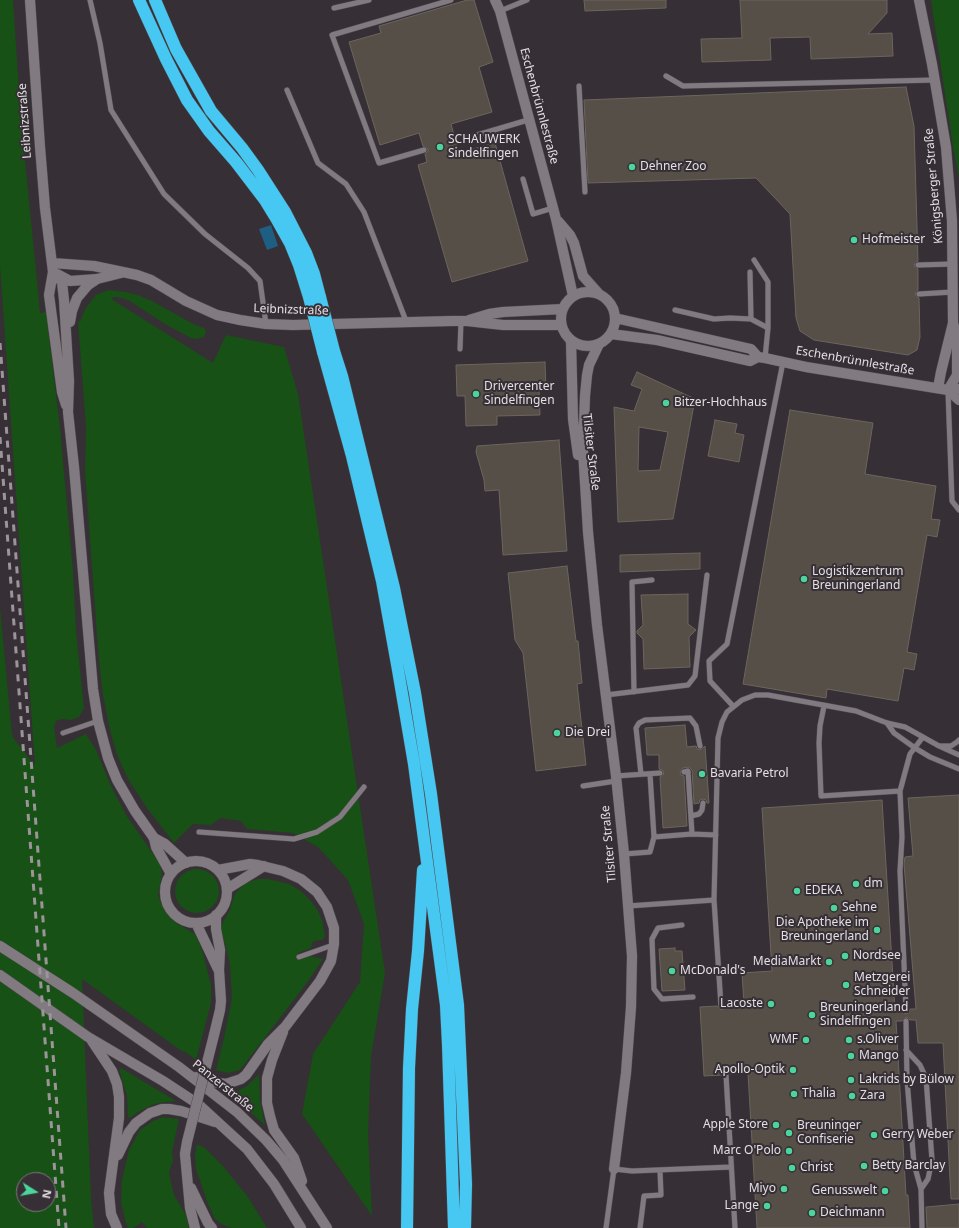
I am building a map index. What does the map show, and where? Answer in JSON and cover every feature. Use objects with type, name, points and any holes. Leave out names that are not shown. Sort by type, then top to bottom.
[{"type":"highway","points":[[139,0],[187,100],[209,131],[236,162],[265,200],[290,243],[314,297],[382,581],[401,686],[425,841],[446,1005],[454,1228]]},
{"type":"highway","points":[[155,0],[176,49],[211,111],[250,159],[273,191],[285,212],[306,253],[314,274],[314,297]]},
{"type":"highway","points":[[328,352],[342,376],[394,588],[415,693],[423,742],[458,1005],[466,1184],[465,1228]]},
{"type":"highway","points":[[408,1228],[412,1009],[418,950],[425,841]]},
{"type":"street","name":"Leibnizstraße","points":[[30,0],[40,155],[53,268],[94,266],[125,272],[151,280],[186,301],[217,315],[266,324],[293,325],[406,321],[464,321],[503,325],[561,325]]},
{"type":"street","name":"Eschenbrünnlestraße","points":[[495,0],[500,11],[528,120],[556,219],[573,296]]},
{"type":"street","name":"Königsberger Straße","points":[[919,0],[935,80],[948,161],[953,264],[953,323],[941,372],[943,389]]},
{"type":"street","name":"Eschenbrünnlestraße","points":[[556,219],[570,235],[574,243],[583,276],[599,294]]},
{"type":"street","points":[[53,268],[70,281],[97,279],[125,272]]},
{"type":"street","points":[[53,268],[62,282],[64,300],[69,381],[68,412],[93,689],[98,721],[108,758],[117,780],[135,811],[154,838],[156,847],[171,874]]},
{"type":"street","points":[[53,268],[49,295],[62,392],[68,412]]},
{"type":"street","points":[[67,350],[70,317],[74,304],[82,292],[97,279]]},
{"type":"street","points":[[586,292],[599,294],[606,298],[614,310],[616,318],[611,334],[606,340],[599,344],[585,347],[578,345],[567,337],[561,325],[563,309],[573,296],[586,292]]},
{"type":"street","name":"Leibnizstraße","points":[[464,321],[503,312],[563,309]]},
{"type":"street","name":"Eschenbrünnlestraße","points":[[616,318],[751,349],[762,358]]},
{"type":"street","name":"Königsberger Straße","points":[[943,389],[957,375],[957,338],[953,323]]},
{"type":"street","name":"Eschenbrünnlestraße","points":[[611,334],[657,340],[750,361],[762,358],[943,389],[959,389]]},
{"type":"street","name":"Tilsiter Straße","points":[[572,341],[573,419],[586,517],[597,625],[616,779],[624,854],[632,956],[631,1007],[626,1073],[614,1169]]},
{"type":"street","name":"Tilsiter Straße","points":[[586,517],[583,450],[585,396],[589,365],[599,344]]},
{"type":"street","points":[[943,389],[959,400]]},
{"type":"street","points":[[154,838],[165,844],[183,862],[186,863]]},
{"type":"street","points":[[199,861],[210,864],[218,870],[224,879],[227,889],[226,900],[222,909],[216,915],[206,921],[196,923],[183,920],[172,912],[166,893],[166,886],[171,874],[179,866],[186,863],[199,861]]},
{"type":"street","points":[[179,1067],[197,1077],[220,1084],[233,1082],[246,1075],[268,1044],[285,1027],[325,973],[331,961],[334,944],[334,928],[331,917],[327,907],[317,892],[301,879],[273,868],[250,864],[218,870]]},
{"type":"street","points":[[227,889],[264,866]]},
{"type":"street","points":[[195,1228],[190,1208],[185,1154],[220,1010],[220,950],[216,929],[216,915]]},
{"type":"street","points":[[196,923],[219,970]]},
{"type":"street","name":"Panzerstraße","points":[[0,946],[73,993],[179,1067],[237,1112],[262,1136],[283,1160],[327,1228]]},
{"type":"street","points":[[0,975],[88,1037],[163,1081],[198,1104],[247,1149],[274,1184],[301,1228]]},
{"type":"street","points":[[285,1027],[272,1060],[267,1078],[267,1103],[274,1130],[294,1158],[305,1193]]},
{"type":"street","points":[[88,1037],[104,1057],[112,1071],[117,1084],[119,1096],[119,1118],[114,1164],[110,1184],[111,1214],[117,1228]]},
{"type":"street","points":[[114,1164],[129,1132],[136,1123],[150,1113],[162,1109],[169,1109],[181,1111],[219,1123]]},
{"type":"street","points":[[188,1183],[212,1228]]},
{"type":"lane","points":[[90,0],[100,43],[110,110],[164,194],[205,234],[248,268],[260,281],[266,324]]},
{"type":"lane","points":[[334,8],[369,0]]},
{"type":"lane","points":[[424,150],[379,163],[332,34],[451,0]]},
{"type":"lane","points":[[500,11],[527,0]]},
{"type":"lane","points":[[666,76],[683,86],[935,80]]},
{"type":"lane","points":[[579,86],[585,192]]},
{"type":"lane","points":[[287,90],[318,163],[346,184],[364,212],[406,321]]},
{"type":"lane","points":[[467,138],[528,120]]},
{"type":"lane","points":[[523,179],[533,214],[553,208]]},
{"type":"lane","points":[[754,260],[768,282],[768,328],[762,358]]},
{"type":"lane","points":[[918,266],[953,264]]},
{"type":"lane","points":[[750,272],[751,319]]},
{"type":"lane","points":[[918,294],[953,292]]},
{"type":"lane","points":[[676,310],[714,319],[751,319],[768,328]]},
{"type":"lane","points":[[460,349],[464,321]]},
{"type":"lane","points":[[733,706],[710,681],[710,661],[727,644],[783,362]]},
{"type":"lane","points":[[943,389],[952,501],[959,510]]},
{"type":"lane","points":[[606,695],[688,685],[696,676],[707,575]]},
{"type":"lane","points":[[634,692],[632,582],[652,580]]},
{"type":"lane","points":[[721,1006],[714,900],[718,738],[726,712],[742,700],[755,696],[768,695],[856,711],[887,723],[905,727],[939,746],[959,755]]},
{"type":"lane","points":[[824,706],[819,738],[821,796],[900,791]]},
{"type":"lane","points":[[641,774],[636,728],[639,722],[645,720],[690,718],[696,726],[700,746]]},
{"type":"lane","points":[[63,733],[98,721]]},
{"type":"lane","points":[[887,723],[894,733],[915,748],[930,757],[959,769]]},
{"type":"lane","points":[[906,1010],[900,871],[902,836],[900,791],[910,754],[923,737]]},
{"type":"lane","points":[[939,746],[951,746],[959,740]]},
{"type":"lane","points":[[684,772],[688,771],[692,834]]},
{"type":"lane","points":[[583,786],[641,774],[660,773]]},
{"type":"lane","points":[[624,854],[650,852],[654,837],[650,774]]},
{"type":"lane","points":[[199,832],[294,838],[317,832],[340,817],[364,787]]},
{"type":"lane","points":[[691,816],[699,814],[702,810],[703,803]]},
{"type":"lane","points":[[654,837],[692,834],[716,835]]},
{"type":"lane","points":[[628,906],[714,900]]},
{"type":"lane","points":[[682,925],[658,928],[652,939],[654,989],[662,998],[693,997]]},
{"type":"lane","points":[[299,957],[334,944]]},
{"type":"lane","points":[[906,1021],[907,1080],[914,1164],[921,1189],[922,1228]]},
{"type":"lane","points":[[906,1050],[920,1065],[926,1078],[932,1160],[928,1179],[921,1189]]},
{"type":"lane","points":[[726,1075],[735,1228]]},
{"type":"lane","points":[[606,1228],[614,1169],[632,1171],[731,1167]]},
{"type":"lane","points":[[640,1228],[644,1196],[661,1195],[660,1170]]},
{"type":"green space","points":[[0,0],[13,0],[21,121],[40,313],[46,312],[60,428],[73,572],[76,631],[84,708],[79,717],[71,720],[62,719],[56,721],[54,727],[57,748],[86,734],[96,750],[111,786],[126,815],[160,864],[162,875],[158,895],[165,912],[176,923],[195,934],[202,950],[211,985],[211,1003],[196,1060],[82,979],[91,1198],[94,1228],[0,1228],[0,607],[12,736],[35,766],[0,265]]},
{"type":"green space","points":[[931,0],[959,0],[959,177],[953,147]]},
{"type":"green space","points":[[108,290],[138,295],[152,301],[195,325],[204,328],[206,331],[204,337],[195,339],[191,338],[165,324],[128,300],[112,297],[113,300],[213,363],[226,335],[284,347],[298,394],[385,973],[371,1056],[368,1134],[372,1216],[302,1114],[313,1054],[360,982],[364,924],[348,880],[318,847],[293,833],[247,829],[241,821],[220,818],[211,825],[193,824],[174,843],[147,808],[128,779],[117,755],[103,695],[99,661],[85,471],[86,427],[78,321],[80,322],[85,309],[96,295]]},
{"type":"green space","points":[[193,869],[201,869],[213,875],[219,887],[219,895],[213,907],[201,913],[193,913],[181,907],[175,895],[175,887],[181,875]]},
{"type":"green space","points":[[258,879],[268,879],[289,884],[301,891],[310,900],[317,909],[322,920],[325,937],[322,940],[313,941],[311,948],[298,953],[299,960],[310,956],[323,959],[306,984],[240,1070],[228,1073],[216,1070],[232,998],[230,964],[221,927],[230,910],[234,896],[240,888],[246,883]]},
{"type":"green space","points":[[121,1068],[176,1101],[152,1105],[130,1118],[128,1117],[127,1096],[119,1069]]},
{"type":"green space","points":[[259,1074],[260,1101],[265,1125],[228,1093],[238,1091],[247,1086]]},
{"type":"green space","points":[[163,1117],[179,1119],[172,1152],[173,1160],[169,1173],[174,1195],[186,1215],[189,1228],[147,1228],[142,1222],[133,1228],[128,1228],[121,1202],[122,1180],[129,1150],[140,1130],[153,1121]]},
{"type":"green space","points":[[197,1144],[205,1148],[222,1165],[248,1197],[267,1228],[232,1228],[223,1225],[215,1219],[208,1204],[196,1169],[195,1155]]},
{"type":"water","points":[[271,225],[278,246],[267,250],[259,229]]},
{"type":"building","points":[[467,0],[474,0],[493,62],[479,67],[492,112],[451,124],[459,153],[495,143],[528,261],[452,282],[418,165],[427,162],[425,154],[428,149],[423,146],[419,133],[380,145],[349,42],[381,33],[379,26]]},
{"type":"building","points":[[584,0],[666,0],[666,8],[585,11]]},
{"type":"building","points":[[740,0],[887,0],[887,13],[868,34],[892,33],[893,56],[811,59],[810,37],[770,38],[771,60],[702,62],[701,39],[742,38]]},
{"type":"building","name":"Hofmeister","points":[[906,87],[914,126],[918,261],[914,266],[918,269],[918,290],[915,294],[919,298],[920,337],[917,350],[908,355],[814,340],[800,331],[796,318],[790,214],[756,178],[588,183],[584,100]]},
{"type":"building","name":"Drivercenter Sindelfingen","points":[[545,362],[546,390],[539,390],[540,415],[497,416],[497,425],[466,426],[465,396],[457,396],[456,365]]},
{"type":"building","points":[[637,372],[695,399],[673,519],[618,522],[614,407],[634,411],[642,389],[631,385]],"holes":[[[639,427],[668,432],[660,470],[638,471]]]},
{"type":"building","points":[[790,410],[873,423],[865,474],[936,486],[931,519],[940,520],[937,537],[927,535],[907,652],[917,654],[914,670],[904,668],[898,701],[827,689],[826,698],[743,684]]},
{"type":"building","points":[[715,420],[737,424],[735,433],[744,435],[739,462],[708,456]]},
{"type":"building","points":[[559,440],[567,551],[503,555],[499,490],[485,491],[484,480],[476,452],[477,446]]},
{"type":"building","points":[[700,553],[700,569],[620,572],[620,555]]},
{"type":"building","points":[[567,566],[576,641],[578,641],[582,683],[577,684],[586,765],[536,771],[523,653],[515,640],[508,573]]},
{"type":"building","points":[[688,594],[688,624],[696,630],[689,637],[690,667],[644,669],[643,639],[637,633],[643,625],[641,595]]},
{"type":"building","points":[[685,725],[687,747],[696,746],[697,749],[700,750],[705,746],[709,803],[703,799],[700,800],[699,803],[694,804],[692,770],[689,767],[683,768],[680,773],[684,776],[687,826],[663,828],[660,777],[664,772],[659,769],[659,755],[647,755],[645,728]]},
{"type":"building","name":"Breuningerland Sindelfingen","points":[[959,795],[959,1199],[951,1199],[943,1043],[918,1043],[916,1020],[910,1020],[906,1017],[902,1021],[896,1021],[906,1195],[908,1195],[910,1228],[757,1228],[748,1073],[730,1074],[725,1071],[722,1075],[704,1076],[700,1007],[717,1006],[721,1010],[724,1009],[725,1006],[744,1004],[742,973],[772,971],[762,808],[882,800],[895,1011],[902,1010],[907,1014],[910,1009],[916,1009],[904,864],[905,857],[913,856],[908,798]]},
{"type":"building","name":"McDonald's","points":[[675,948],[675,951],[682,951],[685,990],[662,991],[659,949]]},
{"type":"building","points":[[959,1204],[959,1228],[927,1228],[926,1207]]},
{"type":"railway","points":[[0,343],[66,1228]]},
{"type":"railway","points":[[0,437],[59,1228]]},
{"type":"place","name":"SCHAUWERK Sindelfingen","points":[[440,147]]},
{"type":"place","name":"Dehner Zoo","points":[[632,167]]},
{"type":"place","name":"Hofmeister","points":[[854,240]]},
{"type":"place","name":"Drivercenter Sindelfingen","points":[[476,394]]},
{"type":"place","name":"Bitzer-Hochhaus","points":[[666,403]]},
{"type":"place","name":"Logistikzentrum Breuningerland","points":[[804,579]]},
{"type":"place","name":"Die Drei","points":[[557,733]]},
{"type":"place","name":"Bavaria Petrol","points":[[702,774]]},
{"type":"place","name":"dm","points":[[856,884]]},
{"type":"place","name":"EDEKA","points":[[797,891]]},
{"type":"place","name":"Sehne","points":[[834,908]]},
{"type":"place","name":"Die Apotheke im Breuningerland","points":[[877,930]]},
{"type":"place","name":"Nordsee","points":[[845,956]]},
{"type":"place","name":"MediaMarkt","points":[[829,962]]},
{"type":"place","name":"McDonald's","points":[[672,971]]},
{"type":"place","name":"Metzgerei Schneider","points":[[846,985]]},
{"type":"place","name":"Lacoste","points":[[771,1004]]},
{"type":"place","name":"Breuningerland Sindelfingen","points":[[812,1015]]},
{"type":"place","name":"WMF","points":[[806,1040]]},
{"type":"place","name":"s.Oliver","points":[[849,1040]]},
{"type":"place","name":"Mango","points":[[851,1056]]},
{"type":"place","name":"Apollo-Optik","points":[[793,1070]]},
{"type":"place","name":"Lakrids by Bülow","points":[[851,1080]]},
{"type":"place","name":"Thalia","points":[[794,1094]]},
{"type":"place","name":"Zara","points":[[852,1096]]},
{"type":"place","name":"Apple Store","points":[[776,1125]]},
{"type":"place","name":"Breuninger Confiserie","points":[[789,1133]]},
{"type":"place","name":"Gerry Weber","points":[[874,1135]]},
{"type":"place","name":"Marc O'Polo","points":[[789,1151]]},
{"type":"place","name":"Betty Barclay","points":[[864,1166]]},
{"type":"place","name":"Christ","points":[[792,1168]]},
{"type":"place","name":"Miyo","points":[[784,1189]]},
{"type":"place","name":"Genusswelt","points":[[885,1191]]},
{"type":"place","name":"Lange","points":[[767,1206]]},
{"type":"place","name":"Deichmann","points":[[812,1213]]}]
